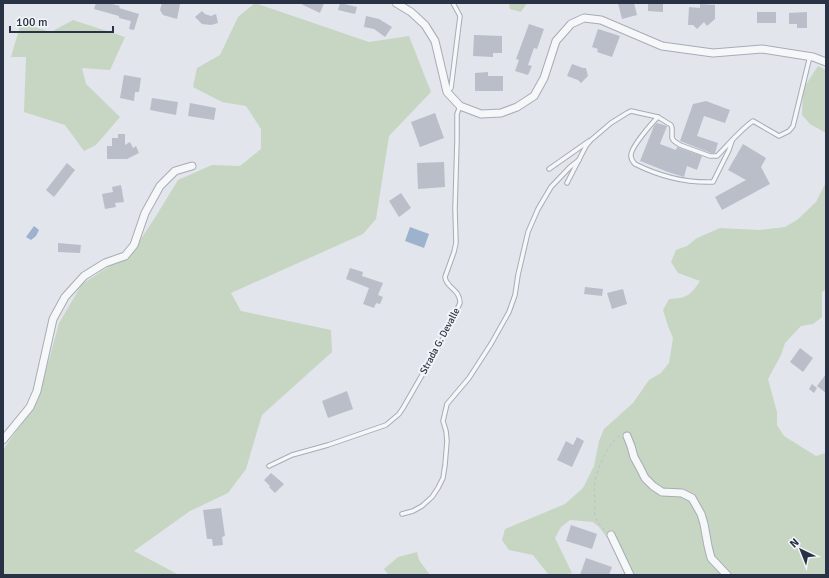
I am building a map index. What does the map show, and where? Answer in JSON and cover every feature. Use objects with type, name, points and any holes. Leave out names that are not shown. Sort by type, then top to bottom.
[{"type":"street","points":[[396,3],[411,12],[425,25],[435,41],[447,92],[460,106],[481,114],[501,113],[517,107],[534,96],[544,78],[556,41],[571,24],[584,18],[601,20],[662,46],[713,53],[762,49],[810,56],[826,62]]},
{"type":"street","points":[[3,440],[30,406],[38,391],[53,319],[65,298],[84,276],[105,263],[125,256],[134,245],[145,213],[160,186],[175,172],[192,166]]},
{"type":"street","points":[[627,436],[632,446],[634,457],[645,478],[653,486],[662,492],[682,493],[692,498],[701,514],[711,558],[727,575]]},
{"type":"street","points":[[611,535],[630,575]]},
{"type":"lane","points":[[447,92],[451,88],[460,16],[453,3]]},
{"type":"lane","points":[[567,183],[586,146],[611,123],[626,112],[631,111],[658,117],[671,125],[672,138],[674,141],[680,145],[710,156],[717,156],[747,125],[754,121],[779,136],[789,131],[793,126],[810,56]]},
{"type":"lane","name":"Strada G. Devalle","points":[[269,466],[292,455],[328,445],[386,425],[403,408],[444,337],[460,303],[458,294],[448,284],[445,277],[456,243],[455,209],[458,140],[457,114],[460,106]]},
{"type":"lane","points":[[658,117],[651,123],[634,146],[630,155],[635,164],[664,175],[684,180],[713,182],[729,150],[732,140]]},
{"type":"lane","points":[[549,169],[592,140]]},
{"type":"lane","points":[[402,514],[413,511],[422,506],[438,488],[443,478],[447,440],[443,421],[448,404],[469,378],[509,312],[516,295],[518,275],[528,232],[538,209],[551,187],[570,167],[579,160]]},
{"type":"path","points":[[611,535],[600,526],[594,514],[594,488],[597,474],[608,449],[614,440],[619,436],[627,436]]},
{"type":"green space","points":[[255,3],[369,42],[409,36],[431,92],[389,136],[376,219],[363,234],[231,293],[241,311],[331,330],[332,352],[262,415],[246,469],[228,493],[190,511],[134,551],[179,575],[3,575],[3,450],[38,400],[59,323],[82,284],[133,251],[178,180],[212,165],[240,166],[261,149],[261,129],[246,106],[222,102],[193,87],[197,68],[220,55],[238,17]]},
{"type":"green space","points":[[509,3],[527,3],[521,12],[510,9]]},
{"type":"green space","points":[[73,20],[125,37],[110,70],[82,68],[86,84],[120,117],[96,145],[84,151],[65,125],[24,112],[26,57],[11,57],[21,23],[51,32]]},
{"type":"green space","points":[[818,66],[826,70],[826,133],[810,124],[802,115],[803,89]]},
{"type":"green space","points":[[826,182],[826,289],[822,292],[822,317],[813,324],[801,326],[785,343],[781,355],[768,379],[777,412],[777,425],[784,436],[816,456],[826,453],[826,575],[629,575],[615,548],[599,527],[593,522],[570,520],[561,527],[555,538],[572,573],[564,575],[548,574],[533,555],[509,550],[502,540],[505,529],[565,504],[583,488],[594,466],[599,441],[604,429],[633,403],[649,380],[661,373],[669,363],[673,338],[663,310],[669,299],[680,298],[688,295],[700,281],[678,273],[671,262],[676,250],[687,246],[697,238],[720,228],[759,230],[785,227],[797,220],[816,202]]},
{"type":"green space","points":[[417,552],[419,560],[430,575],[389,575],[384,569],[398,557]]},
{"type":"water","points":[[34,226],[39,230],[36,236],[31,240],[26,237]]},
{"type":"water","points":[[410,227],[429,234],[424,248],[405,241]]},
{"type":"building","points":[[96,3],[108,3],[120,6],[119,8],[139,14],[134,30],[129,29],[131,21],[94,9]]},
{"type":"building","points":[[162,3],[180,4],[177,19],[163,15],[160,10]]},
{"type":"building","points":[[299,3],[324,3],[320,13]]},
{"type":"building","points":[[340,3],[357,7],[355,14],[338,10]]},
{"type":"building","points":[[618,3],[634,3],[637,15],[622,19]]},
{"type":"building","points":[[648,3],[663,3],[663,12],[648,11]]},
{"type":"building","points":[[700,4],[715,5],[715,19],[707,26],[704,22],[697,29],[693,25],[688,25],[689,7],[700,8]]},
{"type":"building","points":[[202,11],[211,16],[216,14],[218,23],[211,25],[202,24],[195,17]]},
{"type":"building","points":[[757,12],[776,12],[776,23],[757,23]]},
{"type":"building","points":[[807,12],[807,28],[797,28],[797,24],[789,24],[789,13]]},
{"type":"building","points":[[366,16],[379,19],[392,27],[385,37],[374,29],[364,27]]},
{"type":"building","points":[[529,24],[544,29],[537,49],[534,48],[528,65],[532,66],[528,75],[515,71],[519,60],[516,59]]},
{"type":"building","points":[[598,29],[620,36],[612,57],[597,52],[598,49],[592,47]]},
{"type":"building","points":[[474,35],[502,36],[502,53],[493,53],[493,57],[473,56]]},
{"type":"building","points":[[572,64],[586,68],[588,76],[581,83],[578,80],[567,76]]},
{"type":"building","points":[[488,72],[488,76],[503,76],[503,91],[475,91],[475,73]]},
{"type":"building","points":[[124,75],[141,78],[139,92],[135,92],[134,101],[120,98]]},
{"type":"building","points":[[152,98],[178,102],[176,115],[150,110]]},
{"type":"building","points":[[706,101],[730,110],[725,123],[704,116],[697,136],[718,143],[715,153],[711,153],[680,141],[693,104]]},
{"type":"building","points":[[190,103],[216,108],[214,120],[188,116]]},
{"type":"building","points":[[435,113],[444,138],[420,147],[411,122]]},
{"type":"building","points":[[657,123],[667,126],[660,144],[676,150],[677,147],[702,156],[697,170],[687,166],[684,177],[640,161],[654,126]]},
{"type":"building","points":[[118,134],[125,134],[125,145],[130,142],[133,148],[136,146],[139,153],[127,159],[107,159],[107,146],[112,146],[112,138],[118,138]]},
{"type":"building","points":[[743,144],[766,158],[761,167],[770,184],[722,210],[715,197],[746,180],[728,170]]},
{"type":"building","points":[[444,162],[445,187],[418,189],[417,163]]},
{"type":"building","points":[[67,163],[75,170],[54,197],[46,190]]},
{"type":"building","points":[[121,185],[124,202],[115,203],[116,207],[105,209],[102,194],[113,192],[112,187]]},
{"type":"building","points":[[401,193],[411,208],[399,217],[389,201]]},
{"type":"building","points":[[58,243],[81,245],[80,253],[58,252]]},
{"type":"building","points":[[350,268],[363,272],[362,276],[383,283],[378,295],[383,297],[380,304],[376,303],[374,308],[363,304],[369,288],[346,279]]},
{"type":"building","points":[[585,287],[603,289],[602,296],[584,294]]},
{"type":"building","points":[[623,289],[627,304],[612,309],[607,293]]},
{"type":"building","points":[[800,348],[813,358],[803,372],[790,362]]},
{"type":"building","points":[[826,374],[826,393],[817,386]]},
{"type":"building","points":[[812,384],[817,388],[814,393],[809,389]]},
{"type":"building","points":[[347,391],[353,409],[328,418],[322,401]]},
{"type":"building","points":[[577,437],[584,441],[572,467],[557,460],[566,441],[573,445]]},
{"type":"building","points":[[271,473],[284,484],[275,493],[264,480]]},
{"type":"building","points":[[221,508],[225,536],[222,537],[223,545],[213,546],[212,539],[207,539],[203,510]]},
{"type":"building","points":[[571,525],[597,534],[592,549],[566,541]]},
{"type":"building","points":[[586,558],[612,567],[609,575],[580,575]]}]
